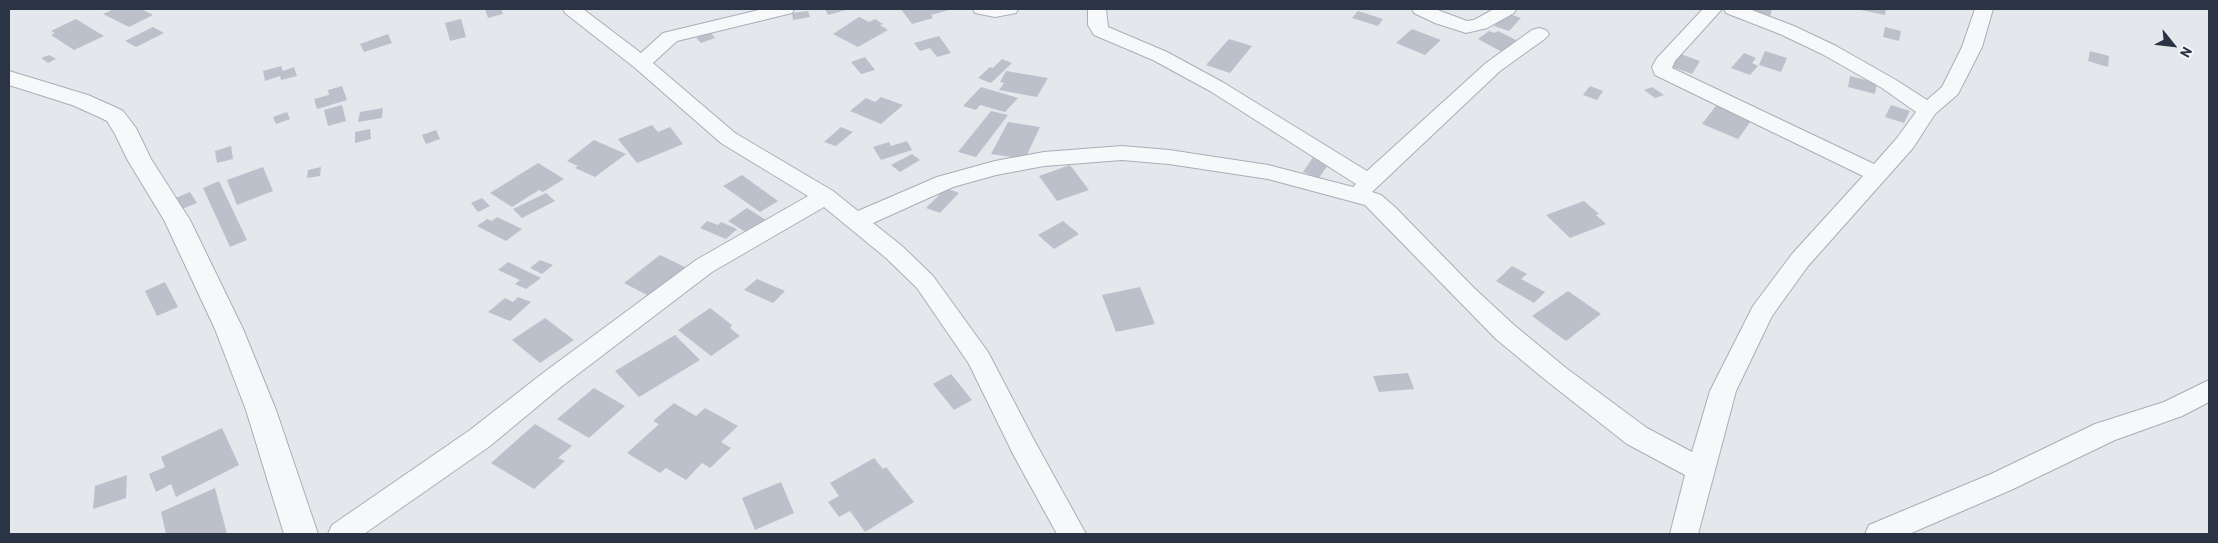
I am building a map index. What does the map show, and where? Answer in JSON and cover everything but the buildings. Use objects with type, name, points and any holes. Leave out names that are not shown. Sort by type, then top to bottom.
[{"type":"street","points":[[572,9],[641,63],[728,138],[825,196],[894,252],[935,294],[979,359],[1024,448],[1072,534]]},
{"type":"street","points":[[641,63],[664,41],[670,38],[785,9]]},
{"type":"street","points":[[982,9],[995,11],[1008,9]]},
{"type":"street","points":[[1098,9],[1097,25],[1101,31],[1160,56],[1217,87],[1364,189],[1478,307],[1505,332],[1557,375],[1637,436],[1700,470]]},
{"type":"street","points":[[1421,9],[1466,27],[1480,24],[1506,9]]},
{"type":"street","points":[[1713,9],[1667,58],[1662,66],[1662,72],[1877,174]]},
{"type":"street","points":[[1733,9],[1787,30],[1829,50],[1889,84],[1928,110]]},
{"type":"street","points":[[1684,534],[1723,391],[1762,312],[1800,260],[1905,143],[1928,110],[1951,90],[1972,47],[1984,9]]},
{"type":"street","points":[[1364,189],[1445,110],[1493,67],[1539,34]]},
{"type":"street","points":[[9,78],[80,100],[107,112],[115,116],[127,134],[139,159],[177,220],[229,329],[261,410],[301,534]]},
{"type":"street","points":[[856,221],[945,182],[995,168],[1044,159],[1122,153],[1169,157],[1364,189]]},
{"type":"street","points":[[342,534],[480,438],[552,380],[704,266],[825,196]]},
{"type":"street","points":[[1879,534],[2001,482],[2105,432],[2173,409],[2209,390]]}]
